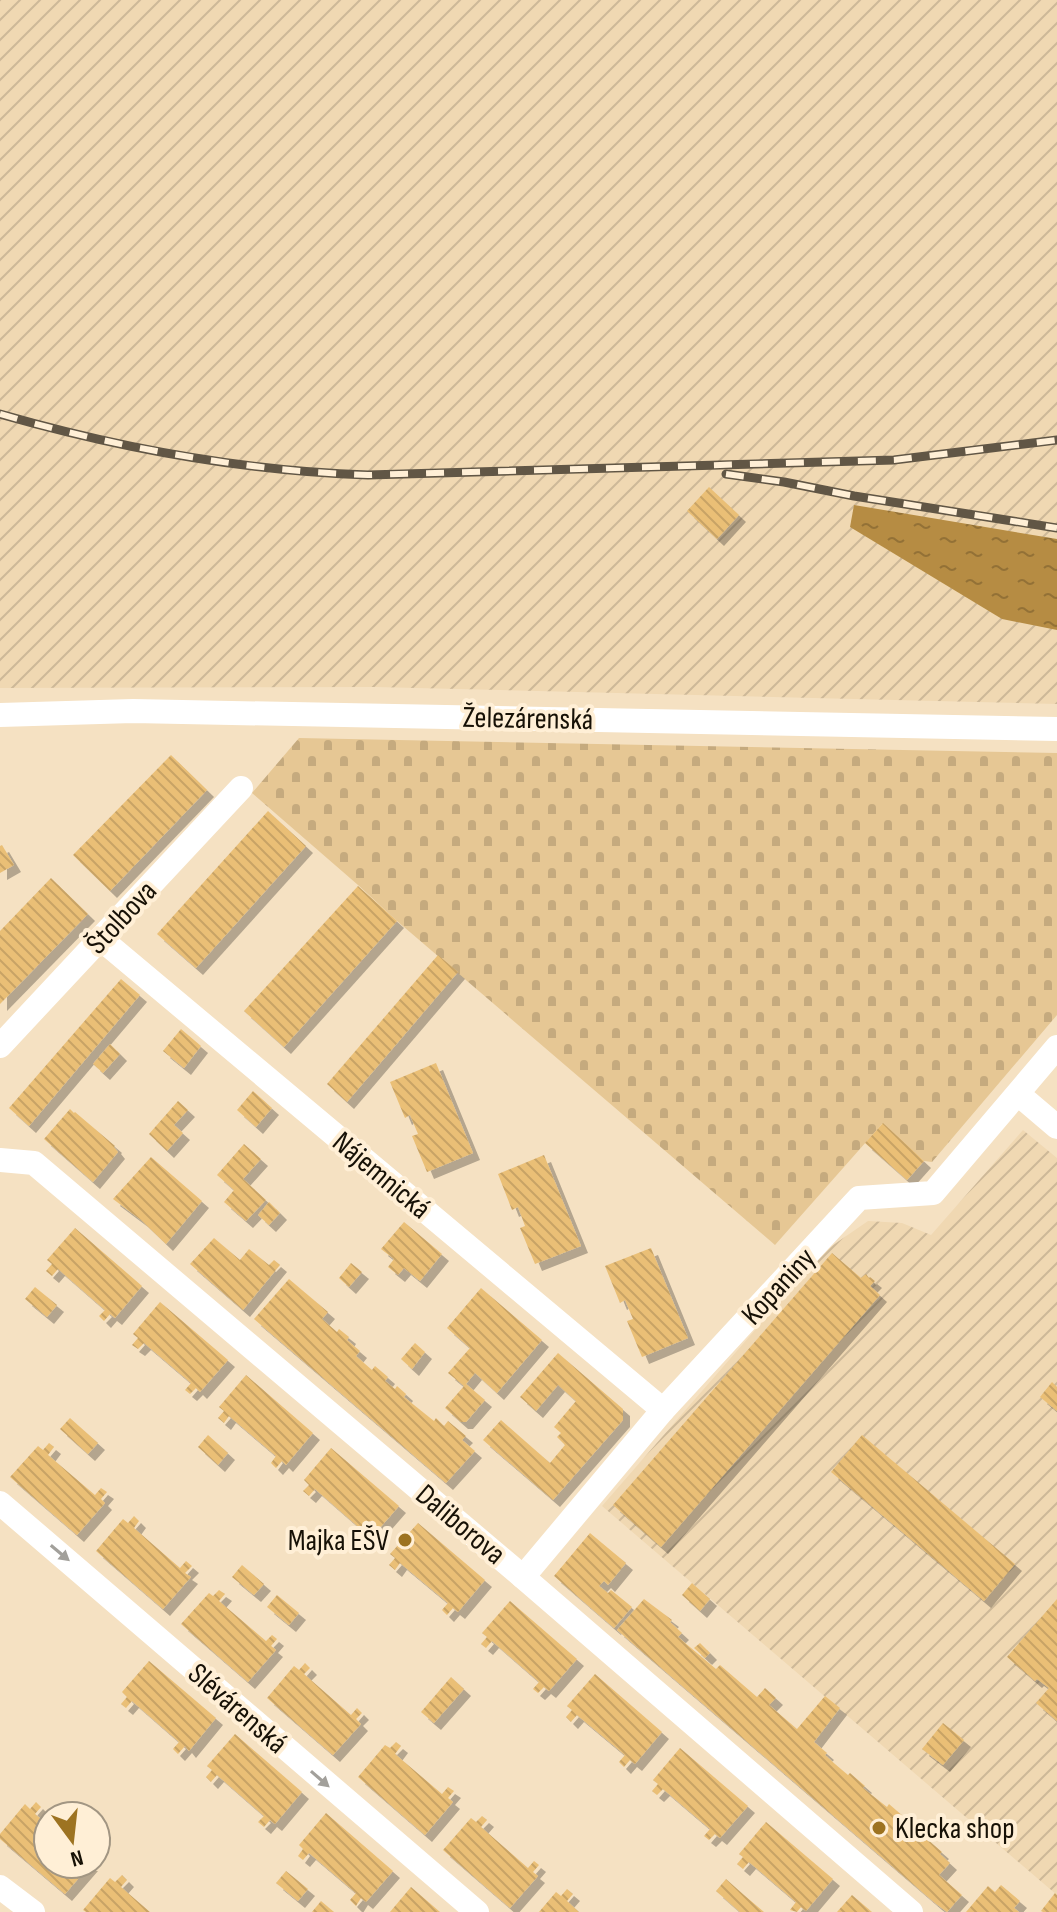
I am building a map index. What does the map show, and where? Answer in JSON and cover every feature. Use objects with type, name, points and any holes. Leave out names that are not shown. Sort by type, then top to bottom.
[{"type":"street","name":"Železárenská","points":[[0,715],[104,711],[204,712],[1057,729]]},
{"type":"street","name":"Štolbova","points":[[0,1046],[241,788]]},
{"type":"street","name":"Nájemnická","points":[[101,939],[663,1410]]},
{"type":"street","name":"Kopaniny","points":[[523,1577],[663,1410],[859,1198],[933,1193],[1057,1047]]},
{"type":"street","points":[[1018,1094],[1057,1127]]},
{"type":"street","name":"Daliborova","points":[[0,1160],[34,1163],[523,1577],[911,1912]]},
{"type":"street","name":"Slévárenská","points":[[0,1503],[477,1912]]},
{"type":"street","points":[[0,1887],[33,1912]]},
{"type":"shaded area","points":[[0,0],[1057,0],[1057,704],[375,687],[0,688]]},
{"type":"shaded area","points":[[1023,1130],[1057,1158],[1057,1895],[602,1506],[823,1252],[868,1221],[902,1223],[931,1235]]},
{"type":"green space","points":[[299,738],[1057,753],[1057,1015],[932,1162],[924,1161],[882,1124],[775,1245],[252,793]]},
{"type":"water","points":[[854,505],[1057,539],[1057,630],[1002,619],[850,527]]},
{"type":"building","points":[[709,487],[739,515],[717,539],[687,511]]},
{"type":"building","points":[[171,755],[207,790],[110,891],[73,855]]},
{"type":"building","points":[[268,811],[306,846],[196,968],[157,934]]},
{"type":"building","points":[[0,846],[14,865],[0,873]]},
{"type":"building","points":[[51,878],[88,914],[0,1004],[0,931]]},
{"type":"building","points":[[358,886],[397,921],[284,1047],[244,1011]]},
{"type":"building","points":[[438,955],[458,972],[347,1102],[327,1084]]},
{"type":"building","points":[[121,979],[140,995],[29,1126],[9,1108]]},
{"type":"building","points":[[181,1029],[201,1046],[184,1068],[163,1051]]},
{"type":"building","points":[[110,1044],[120,1054],[103,1073],[93,1064]]},
{"type":"building","points":[[436,1063],[473,1153],[427,1172],[412,1136],[418,1134],[410,1115],[405,1118],[390,1082]]},
{"type":"building","points":[[253,1091],[272,1108],[256,1127],[237,1110]]},
{"type":"building","points":[[178,1101],[188,1110],[174,1125],[183,1133],[167,1151],[149,1134]]},
{"type":"building","points":[[70,1109],[115,1146],[118,1152],[93,1182],[44,1139]]},
{"type":"building","points":[[883,1123],[924,1161],[907,1180],[865,1143]]},
{"type":"building","points":[[244,1144],[261,1159],[243,1179],[266,1200],[246,1221],[224,1202],[234,1190],[217,1175]]},
{"type":"building","points":[[544,1155],[581,1246],[535,1264],[520,1228],[525,1226],[518,1207],[512,1210],[498,1174]]},
{"type":"building","points":[[151,1157],[202,1201],[166,1244],[113,1199]]},
{"type":"building","points":[[269,1202],[280,1213],[269,1225],[258,1215]]},
{"type":"building","points":[[404,1222],[442,1254],[420,1281],[404,1268],[398,1275],[388,1267],[394,1259],[381,1249]]},
{"type":"building","points":[[75,1228],[142,1286],[115,1318],[110,1314],[104,1321],[99,1316],[105,1310],[58,1269],[52,1276],[46,1271],[52,1264],[47,1260]]},
{"type":"building","points":[[214,1238],[240,1260],[249,1249],[269,1265],[274,1260],[280,1265],[243,1310],[190,1264]]},
{"type":"building","points":[[651,1248],[688,1338],[642,1357],[627,1321],[633,1319],[625,1300],[620,1303],[605,1266]]},
{"type":"building","points":[[832,1253],[861,1278],[866,1274],[875,1281],[870,1286],[880,1295],[661,1547],[613,1505]]},
{"type":"building","points":[[351,1263],[362,1272],[349,1287],[339,1278]]},
{"type":"building","points":[[289,1279],[328,1312],[322,1319],[337,1332],[339,1329],[349,1337],[347,1340],[360,1351],[356,1356],[372,1370],[375,1366],[388,1377],[385,1381],[395,1389],[397,1386],[406,1394],[404,1397],[434,1421],[436,1418],[444,1426],[448,1421],[466,1436],[462,1440],[475,1451],[446,1483],[254,1319]]},
{"type":"building","points":[[35,1287],[57,1305],[47,1317],[25,1299]]},
{"type":"building","points":[[481,1288],[542,1340],[497,1393],[475,1373],[466,1384],[485,1400],[466,1422],[461,1422],[445,1408],[464,1386],[448,1373],[470,1348],[447,1328]]},
{"type":"building","points":[[160,1302],[228,1360],[200,1392],[196,1388],[190,1394],[185,1390],[191,1383],[144,1343],[138,1349],[132,1345],[138,1338],[133,1334]]},
{"type":"building","points":[[415,1343],[425,1352],[412,1369],[401,1359]]},
{"type":"building","points":[[558,1353],[623,1409],[623,1420],[553,1500],[483,1440],[501,1420],[550,1463],[565,1445],[557,1437],[561,1433],[554,1427],[576,1401],[558,1385],[536,1411],[520,1397]]},
{"type":"building","points":[[246,1375],[313,1433],[286,1465],[282,1461],[276,1468],[271,1463],[276,1456],[229,1416],[224,1423],[218,1418],[224,1411],[219,1407]]},
{"type":"building","points":[[1052,1382],[1057,1387],[1057,1411],[1040,1397]]},
{"type":"building","points":[[70,1418],[98,1443],[88,1454],[60,1429]]},
{"type":"building","points":[[208,1435],[228,1453],[218,1465],[198,1447]]},
{"type":"building","points":[[862,1435],[1015,1564],[984,1601],[831,1472]]},
{"type":"building","points":[[49,1443],[54,1447],[48,1455],[95,1495],[101,1488],[107,1492],[101,1499],[105,1503],[77,1535],[10,1477],[38,1446],[43,1450]]},
{"type":"building","points":[[331,1448],[399,1506],[371,1538],[367,1534],[361,1541],[356,1537],[362,1530],[315,1489],[309,1496],[303,1491],[309,1485],[304,1480]]},
{"type":"building","points":[[134,1516],[139,1521],[134,1528],[180,1568],[186,1561],[192,1566],[185,1573],[191,1577],[163,1609],[96,1551],[123,1519],[128,1523]]},
{"type":"building","points":[[418,1523],[485,1580],[458,1612],[453,1608],[447,1615],[442,1610],[448,1603],[400,1563],[395,1570],[389,1565],[395,1558],[390,1554]]},
{"type":"building","points":[[590,1533],[626,1563],[608,1585],[604,1581],[599,1586],[608,1593],[611,1590],[632,1607],[614,1628],[554,1576]]},
{"type":"building","points":[[242,1565],[264,1584],[254,1595],[232,1577]]},
{"type":"building","points":[[692,1583],[710,1599],[700,1611],[682,1595]]},
{"type":"building","points":[[219,1590],[225,1594],[219,1601],[266,1641],[272,1635],[277,1639],[271,1646],[276,1650],[248,1682],[181,1624],[209,1593],[213,1596]]},
{"type":"building","points":[[277,1595],[299,1613],[289,1625],[267,1607]]},
{"type":"building","points":[[644,1599],[672,1620],[670,1622],[682,1633],[678,1637],[716,1669],[720,1665],[757,1697],[765,1688],[776,1698],[769,1705],[797,1729],[825,1696],[840,1708],[814,1742],[835,1764],[848,1775],[850,1773],[887,1807],[889,1804],[904,1817],[901,1820],[942,1852],[940,1854],[950,1863],[939,1875],[962,1895],[947,1912],[617,1630]]},
{"type":"building","points":[[1057,1599],[1057,1721],[1036,1703],[1049,1688],[1037,1679],[1035,1681],[1007,1657]]},
{"type":"building","points":[[510,1601],[577,1659],[549,1691],[544,1687],[538,1693],[533,1689],[539,1682],[492,1641],[486,1648],[481,1644],[487,1637],[482,1633]]},
{"type":"building","points":[[700,1643],[710,1653],[705,1658],[694,1648]]},
{"type":"building","points":[[149,1661],[216,1718],[189,1751],[185,1746],[178,1754],[173,1749],[179,1742],[132,1701],[126,1708],[121,1704],[127,1697],[122,1692]]},
{"type":"building","points":[[305,1663],[310,1668],[304,1674],[351,1715],[357,1708],[362,1713],[356,1719],[361,1724],[333,1755],[267,1698],[294,1666],[299,1670]]},
{"type":"building","points":[[595,1674],[662,1732],[635,1764],[630,1760],[624,1767],[619,1762],[625,1755],[577,1715],[571,1722],[566,1717],[572,1710],[567,1706]]},
{"type":"building","points":[[451,1677],[464,1689],[434,1723],[421,1712]]},
{"type":"building","points":[[943,1723],[964,1740],[943,1765],[922,1749]]},
{"type":"building","points":[[235,1734],[302,1792],[275,1824],[270,1820],[264,1827],[258,1822],[264,1816],[217,1775],[211,1782],[206,1777],[212,1770],[207,1766]]},
{"type":"building","points":[[396,1742],[401,1746],[395,1754],[442,1794],[448,1787],[454,1791],[448,1798],[453,1802],[425,1835],[358,1777],[385,1745],[390,1748]]},
{"type":"building","points":[[680,1748],[748,1806],[720,1838],[715,1834],[709,1840],[704,1836],[710,1829],[663,1789],[657,1795],[652,1791],[658,1784],[653,1780]]},
{"type":"building","points":[[25,1804],[30,1809],[32,1807],[32,1866],[0,1839],[0,1834]]},
{"type":"building","points":[[326,1813],[393,1871],[366,1902],[361,1898],[356,1906],[350,1900],[356,1893],[309,1853],[303,1860],[298,1856],[303,1849],[299,1845]]},
{"type":"building","points":[[482,1816],[487,1820],[481,1827],[528,1868],[534,1861],[539,1865],[533,1872],[538,1876],[510,1908],[443,1850],[471,1818],[476,1822]]},
{"type":"building","points":[[766,1822],[833,1879],[806,1911],[801,1907],[797,1912],[790,1910],[796,1902],[749,1862],[743,1869],[737,1864],[743,1857],[739,1854]]},
{"type":"building","points":[[286,1871],[308,1889],[298,1901],[276,1883]]},
{"type":"building","points":[[122,1875],[127,1880],[121,1887],[150,1912],[83,1910],[108,1880],[115,1882]]},
{"type":"building","points":[[726,1879],[764,1912],[740,1912],[716,1891]]},
{"type":"building","points":[[48,1880],[77,1880],[65,1894]]},
{"type":"building","points":[[1001,1885],[1020,1901],[1014,1908],[1019,1912],[966,1912],[988,1886],[995,1892]]},
{"type":"building","points":[[411,1887],[440,1912],[390,1912]]},
{"type":"building","points":[[567,1889],[573,1894],[567,1901],[579,1912],[539,1912],[556,1892],[561,1896]]},
{"type":"building","points":[[1055,1893],[1057,1912],[1041,1911]]},
{"type":"building","points":[[852,1895],[872,1912],[837,1912]]},
{"type":"building","points":[[321,1901],[334,1912],[312,1912]]},
{"type":"railway","points":[[0,414],[182,456],[275,469],[368,475],[894,460],[1057,440]]},
{"type":"railway","points":[[726,474],[1057,528]]},
{"type":"place","name":"Majka EŠV","points":[[405,1540]]},
{"type":"place","name":"Klecka shop","points":[[879,1828]]}]
